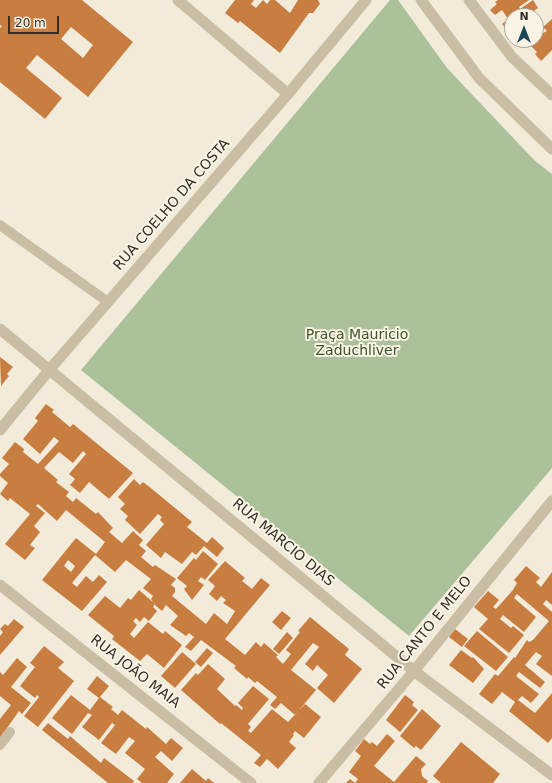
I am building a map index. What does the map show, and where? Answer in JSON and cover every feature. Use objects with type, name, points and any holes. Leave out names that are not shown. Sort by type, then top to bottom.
[{"type":"street","points":[[178,0],[288,94]]},
{"type":"street","name":"RUA COELHO DA COSTA","points":[[0,430],[50,369],[288,94],[366,0]]},
{"type":"street","points":[[421,0],[479,78],[552,149]]},
{"type":"street","points":[[469,0],[512,57],[552,95]]},
{"type":"street","name":"RUA MARCIO DIAS","points":[[0,329],[414,671],[552,775]]},
{"type":"street","name":"RUA CANTO E MELO","points":[[319,783],[414,671],[552,501]]},
{"type":"street","name":"RUA JOÃO MAIA","points":[[0,585],[251,783]]},
{"type":"street","points":[[546,783],[552,775]]},
{"type":"lane","points":[[0,225],[108,302]]},
{"type":"lane","points":[[0,745],[10,732]]},
{"type":"green space","name":"Praça Mauricio Zaduchliver","points":[[390,0],[398,0],[447,68],[535,161],[552,174],[552,468],[409,636],[81,370]]},
{"type":"building","points":[[0,0],[82,0],[133,42],[88,97],[37,55],[26,68],[62,98],[45,119],[0,82],[0,28],[2,26],[0,25]],"holes":[[[71,27],[93,45],[83,58],[61,39]]]},
{"type":"building","points":[[235,0],[254,0],[251,4],[256,8],[263,0],[267,4],[270,0],[275,0],[290,13],[298,0],[318,0],[320,4],[313,13],[309,13],[280,53],[240,21],[238,23],[225,13]]},
{"type":"building","points":[[498,0],[529,0],[520,8],[504,8],[504,13],[502,10],[495,15],[490,10],[497,4],[495,2]]},
{"type":"building","points":[[533,0],[538,8],[521,8]]},
{"type":"building","points":[[552,19],[552,50],[541,61],[535,54],[537,52],[533,48],[544,48],[544,32],[547,31],[544,26]]},
{"type":"building","points":[[0,357],[13,367],[7,374],[9,376],[1,386]]},
{"type":"building","points":[[46,404],[54,410],[52,412],[70,427],[73,424],[133,473],[109,499],[89,482],[80,493],[70,485],[75,479],[69,474],[86,454],[83,451],[73,463],[59,452],[44,468],[58,480],[56,482],[69,492],[66,496],[73,502],[76,498],[96,514],[98,512],[113,528],[109,532],[122,543],[133,531],[143,540],[139,545],[146,551],[141,557],[153,567],[155,565],[176,579],[171,585],[175,588],[175,592],[172,596],[206,624],[214,613],[227,624],[235,611],[223,603],[226,600],[221,596],[217,601],[209,594],[215,586],[208,580],[225,561],[245,578],[242,581],[252,589],[261,578],[270,585],[225,639],[245,655],[256,642],[261,647],[264,643],[278,655],[276,657],[283,664],[291,654],[286,650],[300,632],[298,631],[310,617],[349,649],[345,655],[362,669],[334,703],[317,688],[328,675],[317,665],[313,671],[305,664],[319,647],[313,643],[291,670],[316,690],[295,715],[281,703],[275,709],[270,705],[277,697],[257,681],[255,683],[248,677],[247,679],[234,668],[236,666],[201,640],[191,651],[185,647],[194,637],[189,633],[186,636],[170,625],[178,616],[166,605],[162,611],[155,605],[151,599],[153,596],[143,588],[151,579],[126,560],[115,572],[95,555],[72,583],[77,587],[86,576],[93,582],[99,575],[107,582],[82,611],[42,580],[76,538],[96,554],[105,542],[66,510],[57,521],[38,504],[36,506],[45,513],[34,526],[40,532],[30,545],[35,548],[25,560],[5,544],[30,514],[10,498],[8,501],[0,494],[8,483],[0,476],[9,464],[2,458],[15,442],[24,449],[23,452],[38,464],[59,441],[54,437],[40,454],[23,439],[38,421],[35,418]],"holes":[[[68,560],[75,566],[71,572],[64,566]]]},
{"type":"building","points":[[134,479],[140,485],[143,482],[192,522],[187,527],[207,543],[212,537],[224,548],[217,557],[204,546],[196,555],[192,552],[182,564],[165,552],[161,558],[146,545],[164,524],[160,520],[162,517],[158,514],[140,534],[125,520],[128,516],[120,509],[125,504],[118,497]]},
{"type":"building","points":[[203,551],[218,564],[205,580],[201,577],[198,581],[204,585],[192,600],[184,589],[187,586],[177,578],[194,558],[196,560]]},
{"type":"building","points":[[526,566],[540,578],[536,582],[541,587],[552,572],[552,605],[546,600],[543,604],[552,612],[552,676],[536,664],[542,656],[536,652],[525,665],[545,682],[540,688],[519,672],[516,676],[539,694],[531,703],[522,696],[518,700],[535,713],[552,693],[552,738],[548,743],[509,711],[515,702],[502,692],[492,704],[479,694],[495,674],[498,676],[514,657],[515,658],[527,640],[529,642],[533,640],[549,621],[517,594],[514,598],[536,617],[524,632],[503,615],[500,619],[511,628],[513,626],[524,635],[509,653],[479,629],[488,619],[474,607],[488,591],[499,600],[493,607],[496,609],[513,590],[517,583],[514,580]]},
{"type":"building","points":[[139,590],[155,604],[153,607],[157,611],[149,621],[144,617],[140,622],[136,618],[133,621],[137,625],[130,634],[134,638],[148,622],[163,634],[165,631],[182,645],[164,668],[147,654],[140,661],[112,639],[114,636],[88,615],[105,596],[120,608],[128,598],[131,600]]},
{"type":"building","points":[[282,611],[291,618],[281,630],[272,622]]},
{"type":"building","points":[[14,619],[24,627],[0,655],[0,636],[3,632],[0,629],[5,624],[8,626]]},
{"type":"building","points":[[455,629],[468,639],[462,647],[449,637]]},
{"type":"building","points":[[477,631],[508,657],[496,671],[464,646]]},
{"type":"building","points":[[287,632],[293,638],[279,654],[273,649]]},
{"type":"building","points":[[44,646],[64,662],[58,668],[74,681],[38,727],[24,716],[39,697],[37,695],[35,698],[20,686],[35,667],[30,663]]},
{"type":"building","points":[[207,648],[213,653],[201,667],[195,662]]},
{"type":"building","points":[[461,650],[472,658],[473,657],[484,669],[473,683],[449,665]]},
{"type":"building","points":[[182,652],[196,664],[175,688],[161,676]]},
{"type":"building","points":[[17,658],[27,667],[11,687],[31,703],[22,714],[19,711],[0,738],[0,719],[11,705],[0,696],[0,672],[3,675]]},
{"type":"building","points":[[208,664],[225,679],[217,689],[235,706],[236,705],[242,710],[243,708],[238,703],[253,686],[269,699],[248,724],[251,727],[248,731],[251,733],[272,709],[288,722],[305,704],[321,717],[304,738],[295,731],[289,742],[296,748],[278,769],[267,759],[260,767],[254,763],[261,755],[221,723],[220,724],[181,690],[196,673],[198,675]]},
{"type":"building","points":[[97,676],[109,686],[100,697],[113,707],[111,709],[118,715],[122,710],[146,729],[147,727],[166,744],[171,738],[183,748],[172,761],[161,751],[155,757],[174,774],[167,783],[142,783],[137,779],[145,769],[125,753],[135,741],[129,737],[116,754],[101,743],[115,725],[112,723],[99,740],[82,727],[92,715],[88,713],[72,734],[52,718],[71,695],[90,710],[99,698],[87,689]]},
{"type":"building","points":[[405,695],[414,702],[412,705],[418,710],[400,732],[386,720]]},
{"type":"building","points":[[422,709],[441,726],[421,750],[416,746],[414,748],[400,736]]},
{"type":"building","points":[[48,723],[68,739],[70,736],[101,763],[104,758],[134,781],[133,783],[108,783],[42,730]]},
{"type":"building","points":[[387,734],[395,741],[374,766],[394,782],[416,756],[426,764],[421,769],[422,776],[428,781],[427,783],[355,783],[358,779],[349,772],[361,756],[355,751],[364,739],[370,744],[372,742],[377,746]]},
{"type":"building","points":[[461,742],[500,774],[493,783],[441,783],[433,776]]},
{"type":"building","points":[[192,769],[206,781],[208,778],[214,783],[180,783]]},
{"type":"building","points":[[350,779],[355,783],[346,783]]}]
